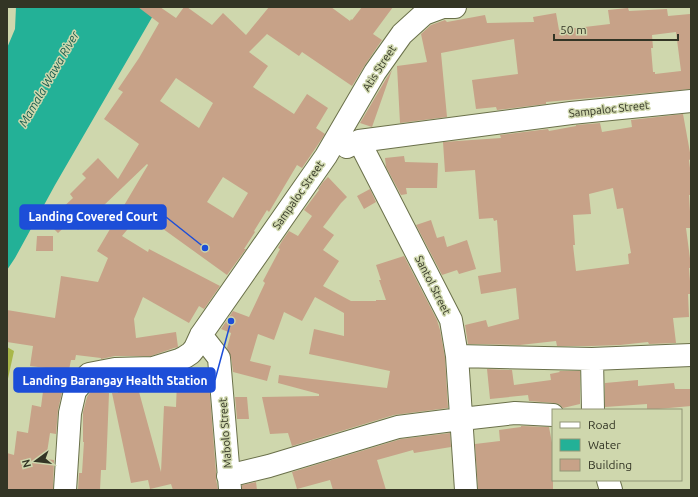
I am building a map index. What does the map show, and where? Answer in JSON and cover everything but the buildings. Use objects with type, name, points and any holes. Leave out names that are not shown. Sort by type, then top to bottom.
[{"type":"street","name":"Atis Street","points":[[326,156],[375,72],[402,34],[424,14],[443,7],[455,7]]},
{"type":"street","name":"Sampaloc Street","points":[[65,490],[70,413],[75,391],[89,374],[115,369],[153,368],[179,361],[191,353],[201,335],[326,156],[359,141],[571,113],[691,101]]},
{"type":"street","name":"Santol Street","points":[[359,141],[451,320],[457,356],[466,490]]},
{"type":"street","name":"Mabolo Street","points":[[201,335],[219,358],[229,483]]},
{"type":"street","points":[[457,356],[592,359],[691,356]]},
{"type":"street","points":[[592,359],[593,409]]},
{"type":"street","points":[[229,483],[269,466],[398,427],[515,412],[552,414]]},
{"type":"green space","points":[[7,347],[14,351],[7,383]]},
{"type":"water","name":"Mamala Wawa River","points":[[16,7],[158,7],[7,270],[7,48],[15,29]]},
{"type":"place","name":"Landing Covered Court","points":[[205,248]]},
{"type":"place","name":"Landing Barangay Health Station","points":[[231,321]]}]
